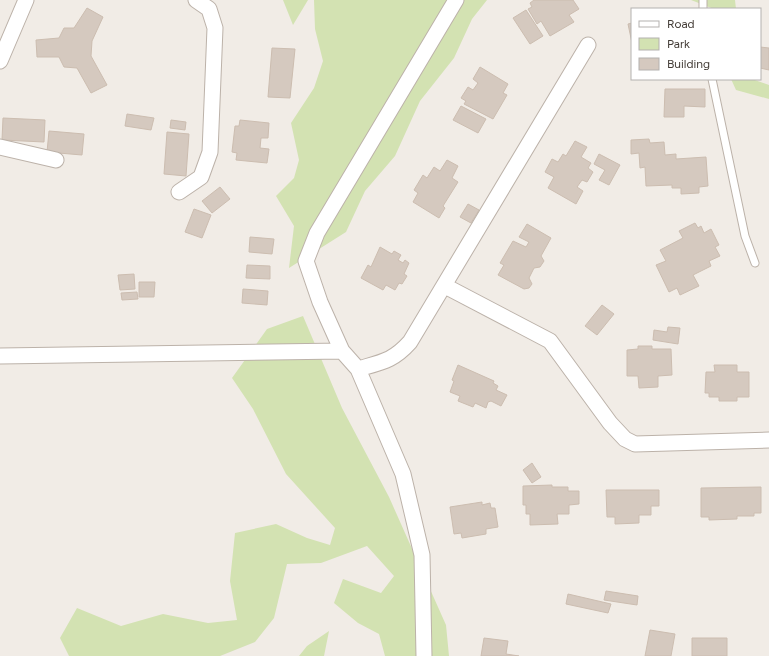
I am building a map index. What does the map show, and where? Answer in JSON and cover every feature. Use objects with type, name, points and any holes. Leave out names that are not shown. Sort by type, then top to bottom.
[{"type":"street","points":[[0,61],[26,0]]},
{"type":"street","points":[[179,192],[201,177],[210,152],[215,28],[209,9],[196,0]]},
{"type":"street","points":[[424,656],[422,555],[403,474],[358,370],[342,351],[320,302],[306,261],[317,233],[456,0]]},
{"type":"street","points":[[358,370],[391,360],[410,342],[588,46]]},
{"type":"street","points":[[0,147],[56,160]]},
{"type":"street","points":[[445,286],[550,341],[610,423],[625,439],[635,444],[769,440]]},
{"type":"street","points":[[0,356],[342,351]]},
{"type":"lane","points":[[712,80],[745,236],[755,263]]},
{"type":"green space","points":[[283,0],[308,0],[293,25]]},
{"type":"green space","points":[[314,0],[487,0],[472,19],[454,58],[420,101],[395,156],[365,191],[346,232],[289,268],[294,226],[276,196],[294,178],[299,160],[291,123],[314,88],[323,61],[315,29]]},
{"type":"green space","points":[[691,0],[735,0],[736,8],[711,8]]},
{"type":"green space","points":[[731,80],[755,80],[769,85],[769,99],[736,90]]},
{"type":"green space","points":[[303,316],[342,408],[389,497],[446,625],[449,656],[385,656],[379,634],[358,623],[334,603],[343,579],[381,593],[394,576],[367,546],[321,563],[287,564],[274,618],[255,642],[220,656],[69,656],[60,638],[77,608],[121,626],[163,614],[208,623],[237,620],[230,581],[235,533],[276,524],[307,538],[330,545],[335,528],[286,474],[253,409],[232,378],[267,329]]},
{"type":"green space","points":[[329,631],[324,656],[299,656],[307,646]]},
{"type":"building","points":[[534,0],[573,0],[579,9],[569,15],[574,22],[550,36],[541,21],[537,24],[528,9],[532,7],[530,3]]},
{"type":"building","points":[[87,8],[103,17],[92,41],[91,56],[107,85],[91,93],[77,68],[64,67],[59,57],[37,57],[36,40],[59,38],[64,28],[74,28]]},
{"type":"building","points":[[526,10],[543,36],[530,44],[513,18]]},
{"type":"building","points":[[631,23],[631,38],[628,24]]},
{"type":"building","points":[[761,47],[769,48],[769,70],[761,68]]},
{"type":"building","points":[[272,48],[295,49],[290,98],[268,97]]},
{"type":"building","points":[[480,67],[508,84],[503,93],[507,95],[493,119],[464,104],[466,101],[461,98],[468,87],[473,90],[478,83],[473,79]]},
{"type":"building","points":[[665,89],[705,89],[705,107],[684,106],[684,117],[664,117]]},
{"type":"building","points":[[461,106],[486,119],[478,133],[453,120]]},
{"type":"building","points":[[127,114],[154,118],[151,130],[125,126]]},
{"type":"building","points":[[3,118],[45,120],[44,142],[2,140]]},
{"type":"building","points":[[171,120],[186,122],[185,130],[170,128]]},
{"type":"building","points":[[240,120],[269,123],[268,138],[261,138],[260,148],[269,149],[267,163],[236,160],[237,153],[232,152],[235,126],[239,126]]},
{"type":"building","points":[[49,131],[84,134],[82,155],[47,152]]},
{"type":"building","points":[[167,132],[189,134],[186,176],[164,174]]},
{"type":"building","points":[[649,139],[650,143],[664,142],[665,155],[676,154],[676,159],[706,157],[708,186],[699,187],[699,193],[681,194],[681,188],[672,188],[672,185],[646,186],[645,167],[640,168],[639,153],[631,154],[631,140]]},
{"type":"building","points":[[575,141],[587,147],[581,157],[591,163],[588,168],[593,172],[587,182],[582,180],[577,187],[583,191],[576,204],[548,188],[554,177],[545,172],[552,159],[558,162],[563,154],[566,156]]},
{"type":"building","points":[[599,154],[620,165],[609,185],[599,180],[605,170],[594,164]]},
{"type":"building","points":[[447,160],[458,166],[452,178],[458,182],[443,206],[445,208],[439,218],[413,202],[418,193],[414,190],[423,175],[427,178],[434,167],[440,171]]},
{"type":"building","points":[[220,187],[230,199],[212,213],[202,201]]},
{"type":"building","points":[[468,204],[479,210],[471,223],[460,217]]},
{"type":"building","points":[[194,209],[211,215],[202,238],[185,232]]},
{"type":"building","points":[[695,223],[698,228],[701,226],[704,233],[711,229],[719,245],[715,247],[720,256],[709,261],[711,266],[693,275],[699,286],[680,295],[677,288],[669,292],[656,265],[666,261],[660,250],[683,238],[679,231]]},
{"type":"building","points":[[527,224],[551,238],[541,256],[544,261],[540,267],[534,268],[529,278],[532,284],[529,288],[524,289],[498,275],[504,265],[500,263],[513,241],[526,247],[529,242],[519,237]]},
{"type":"building","points":[[250,237],[274,239],[272,254],[249,252]]},
{"type":"building","points":[[380,247],[392,254],[394,251],[401,255],[398,260],[403,263],[405,260],[409,263],[404,274],[407,276],[402,284],[399,283],[395,290],[386,285],[383,290],[361,278],[368,265],[371,267]]},
{"type":"building","points":[[247,265],[270,266],[270,279],[246,278]]},
{"type":"building","points":[[134,274],[135,289],[120,290],[118,275]]},
{"type":"building","points":[[139,282],[155,282],[154,297],[139,297]]},
{"type":"building","points":[[243,289],[268,291],[267,305],[242,303]]},
{"type":"building","points":[[137,292],[138,299],[122,300],[121,293]]},
{"type":"building","points":[[602,305],[614,314],[597,335],[585,326]]},
{"type":"building","points":[[668,327],[680,328],[678,344],[653,340],[654,330],[667,332]]},
{"type":"building","points":[[638,346],[652,346],[652,349],[671,349],[672,375],[658,376],[658,387],[639,388],[638,376],[627,376],[627,350],[638,349]]},
{"type":"building","points":[[458,365],[494,381],[493,383],[498,386],[496,390],[507,395],[501,406],[491,401],[488,402],[486,408],[475,403],[473,407],[458,401],[460,396],[450,392],[454,381],[452,380]]},
{"type":"building","points":[[714,365],[737,365],[737,372],[749,372],[749,397],[737,397],[737,401],[719,401],[719,397],[709,397],[709,393],[705,393],[706,372],[715,372]]},
{"type":"building","points":[[532,463],[541,477],[532,483],[523,470]]},
{"type":"building","points":[[552,485],[552,487],[568,487],[568,491],[579,491],[579,504],[569,505],[569,514],[557,514],[558,524],[530,525],[530,514],[526,514],[526,505],[523,505],[523,486]]},
{"type":"building","points":[[761,487],[761,513],[754,513],[754,516],[737,516],[737,519],[709,520],[709,517],[701,517],[701,488]]},
{"type":"building","points":[[606,490],[659,490],[659,506],[651,506],[651,515],[639,515],[639,523],[615,524],[615,517],[607,517]]},
{"type":"building","points":[[482,502],[482,505],[490,503],[491,508],[495,508],[498,527],[486,529],[486,534],[462,538],[461,533],[454,534],[450,507]]},
{"type":"building","points":[[606,591],[638,596],[637,605],[604,600]]},
{"type":"building","points":[[568,594],[611,604],[608,613],[566,604]]},
{"type":"building","points":[[650,630],[675,634],[671,656],[645,656]]},
{"type":"building","points":[[484,638],[508,641],[506,654],[519,656],[481,656]]},
{"type":"building","points":[[692,638],[727,638],[727,656],[692,656]]}]
